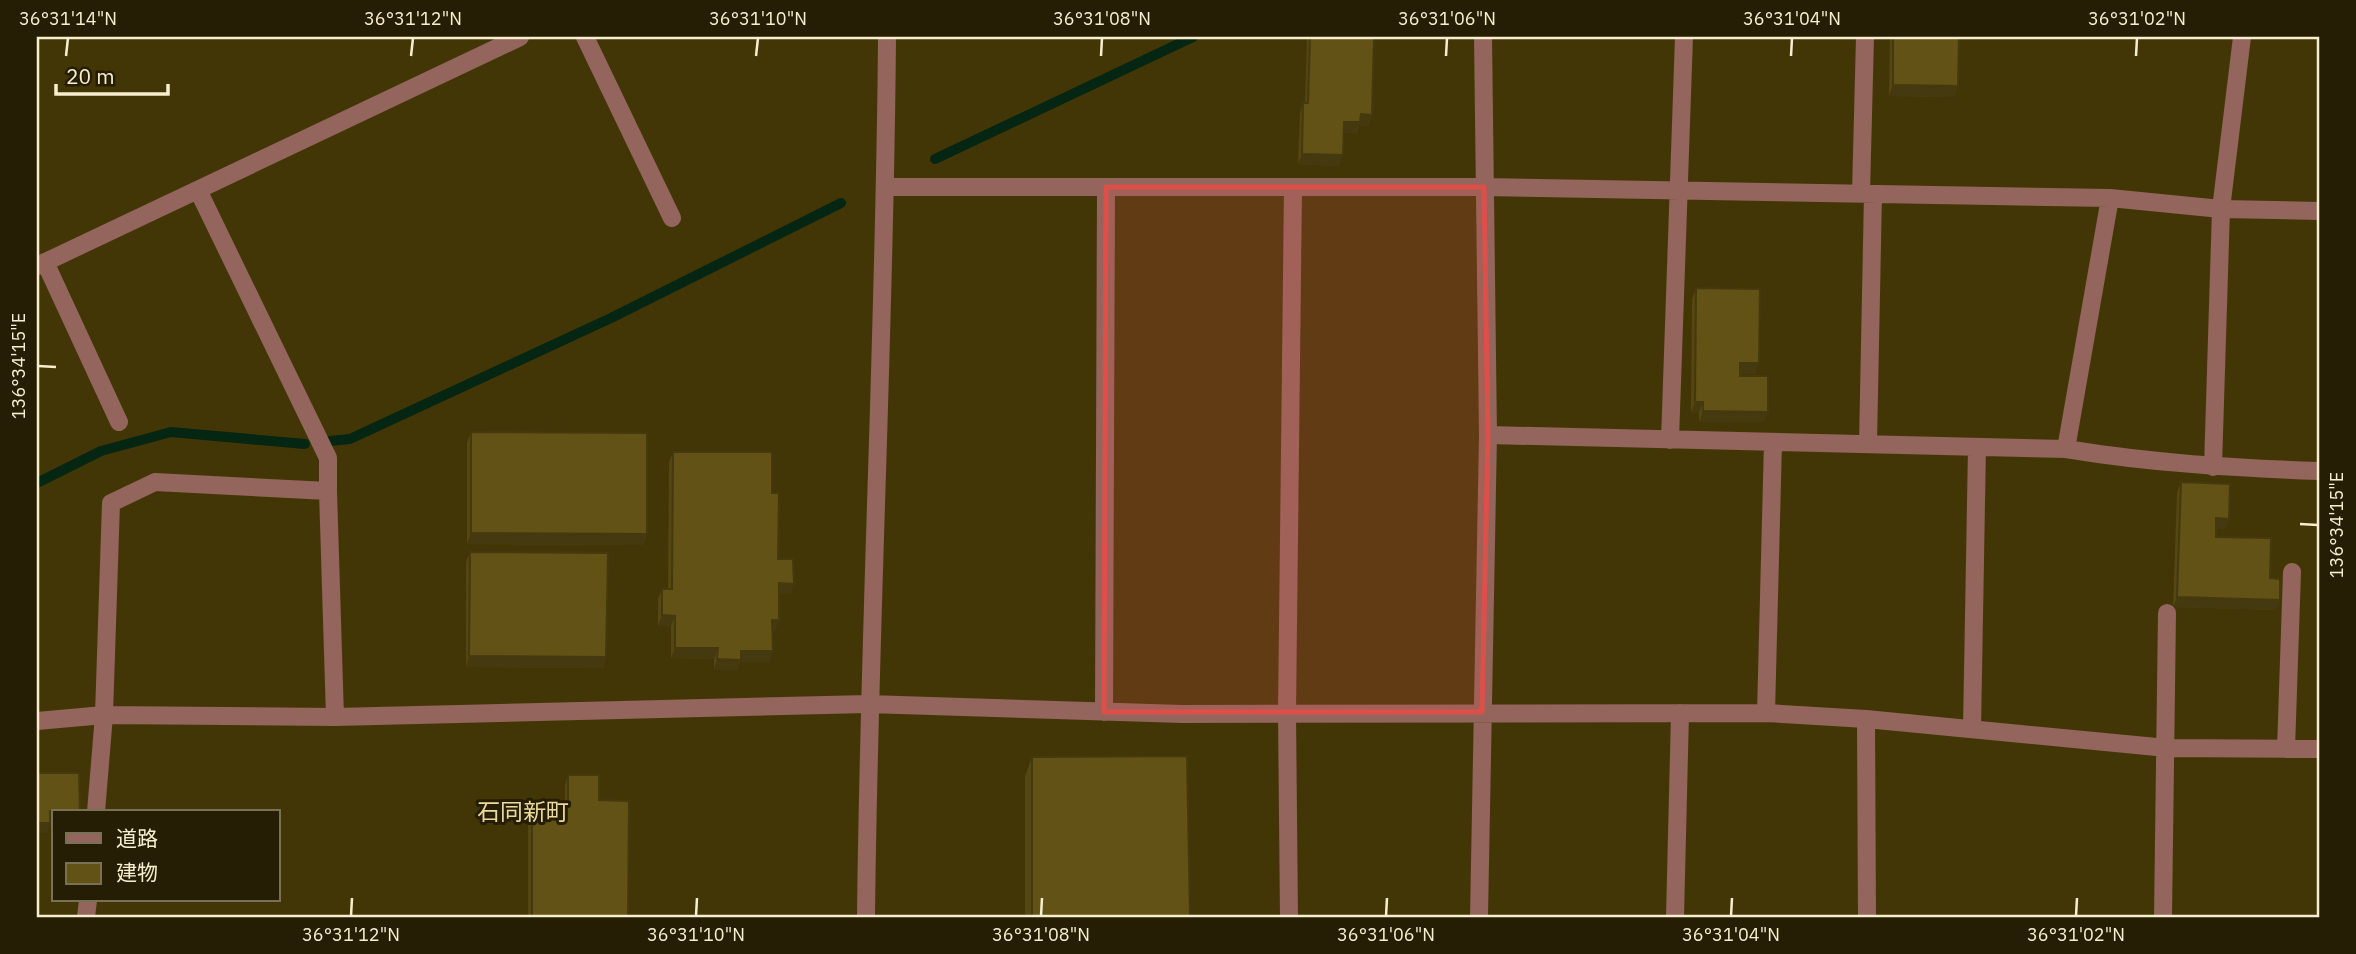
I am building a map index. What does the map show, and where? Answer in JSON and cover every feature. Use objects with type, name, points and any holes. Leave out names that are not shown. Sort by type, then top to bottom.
[{"type":"street","points":[[119,422],[41,264],[520,37]]},
{"type":"street","points":[[585,37],[672,218]]},
{"type":"street","points":[[866,917],[868,704],[886,187],[887,37]]},
{"type":"street","points":[[1479,917],[1488,435],[1483,37]]},
{"type":"street","points":[[1670,440],[1677,190],[1685,37]]},
{"type":"street","points":[[1865,37],[1868,444]]},
{"type":"street","points":[[2213,467],[2221,209],[2242,37]]},
{"type":"street","points":[[886,187],[1484,187],[1867,193],[2110,198],[2221,209],[2319,211]]},
{"type":"street","points":[[1104,712],[1106,187]]},
{"type":"street","points":[[1289,917],[1287,713],[1293,187]]},
{"type":"street","points":[[198,190],[328,458],[335,717]]},
{"type":"street","points":[[2067,449],[2110,198]]},
{"type":"street","points":[[1488,435],[2067,449],[2130,460],[2213,467],[2319,471]]},
{"type":"street","points":[[1766,713],[1773,442]]},
{"type":"street","points":[[1972,729],[1977,447]]},
{"type":"street","points":[[96,810],[104,715],[111,503],[155,482],[328,491]]},
{"type":"street","points":[[2286,749],[2292,572]]},
{"type":"street","points":[[2163,917],[2167,613]]},
{"type":"street","points":[[37,721],[104,715],[335,717],[868,704],[1104,712],[1766,713],[1866,719],[2167,748],[2319,749]]},
{"type":"street","points":[[1675,917],[1681,713]]},
{"type":"street","points":[[1866,719],[1867,917]]},
{"type":"highlighted area","points":[[1106,187],[1484,187],[1488,435],[1482,712],[1104,712]]},
{"type":"building","points":[[1310,37],[1374,37],[1372,115],[1361,114],[1360,122],[1344,122],[1343,155],[1302,154],[1303,103],[1308,103]]},
{"type":"building","points":[[1893,37],[1959,37],[1958,86],[1893,85]]},
{"type":"building","points":[[1696,288],[1760,289],[1759,363],[1740,363],[1740,376],[1768,376],[1768,412],[1703,411],[1703,402],[1695,402]]},
{"type":"building","points":[[471,432],[647,433],[647,534],[471,533]]},
{"type":"building","points":[[673,452],[772,452],[772,493],[779,493],[778,559],[793,559],[794,584],[779,583],[779,620],[772,620],[773,651],[741,651],[741,660],[717,659],[718,648],[675,648],[675,616],[662,615],[662,589],[672,589]]},
{"type":"building","points":[[2181,482],[2230,484],[2229,519],[2216,518],[2216,537],[2271,538],[2270,578],[2280,579],[2280,600],[2177,597]]},
{"type":"building","points":[[470,552],[608,553],[606,657],[469,656]]},
{"type":"building","points":[[1187,756],[1190,917],[1032,917],[1032,757]]},
{"type":"building","points":[[37,773],[79,773],[80,810],[52,810],[50,823],[37,823]]},
{"type":"building","points":[[568,775],[599,775],[599,800],[629,801],[628,917],[532,917],[532,801],[568,801]]},
{"type":"waterway","points":[[935,159],[1193,37]]},
{"type":"waterway","points":[[330,441],[350,439],[611,318],[841,203]]},
{"type":"waterway","points":[[37,483],[101,451],[171,432],[305,444]]},
{"type":"district","name":"石同新町","points":[[523,811]]}]
